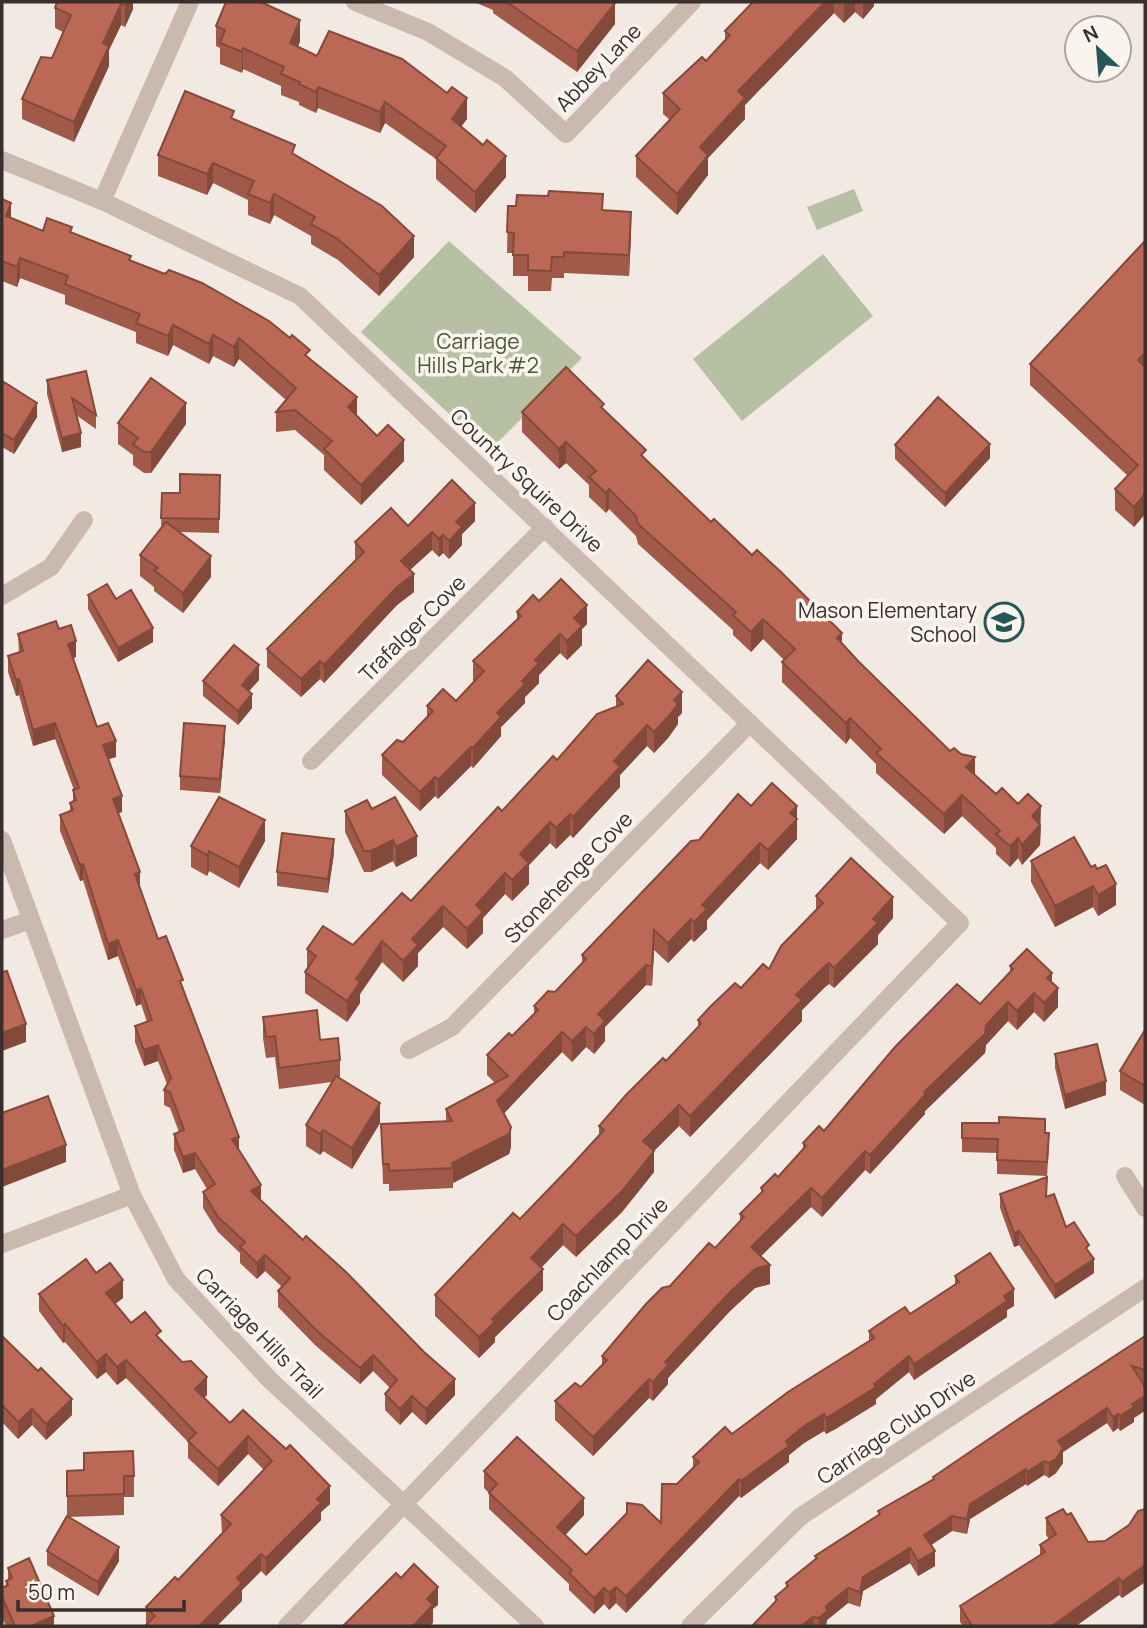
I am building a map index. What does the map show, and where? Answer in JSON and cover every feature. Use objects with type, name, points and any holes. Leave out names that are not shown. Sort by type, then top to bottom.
[{"type":"street","points":[[102,201],[190,2]]},
{"type":"street","name":"Abbey Lane","points":[[355,2],[428,32],[505,78],[566,134],[692,2]]},
{"type":"street","name":"Country Squire Drive","points":[[2,160],[102,201],[300,296],[960,923]]},
{"type":"street","points":[[2,596],[51,567],[85,520]]},
{"type":"street","name":"Trafalger Cove","points":[[311,761],[545,527]]},
{"type":"street","name":"Stonehenge Cove","points":[[409,1050],[452,1027],[750,723]]},
{"type":"street","name":"Carriage Hills Trail","points":[[2,840],[132,1195],[176,1279],[270,1380],[534,1626]]},
{"type":"street","points":[[2,930],[31,920]]},
{"type":"street","name":"Coachlamp Drive","points":[[287,1626],[960,923]]},
{"type":"street","points":[[1125,1176],[1145,1208]]},
{"type":"street","points":[[2,1244],[132,1195]]},
{"type":"street","name":"Carriage Club Drive","points":[[690,1626],[800,1517],[1145,1288]]},
{"type":"green space","points":[[854,189],[863,211],[817,230],[807,207]]},
{"type":"green space","name":"Carriage Hills Park #2","points":[[449,241],[582,358],[489,451],[361,332]]},
{"type":"green space","points":[[823,254],[873,316],[742,421],[693,359]]},
{"type":"building","points":[[57,2],[127,2],[125,6],[121,4],[103,43],[109,46],[74,122],[22,99],[41,57],[52,58],[71,15],[55,8]]},
{"type":"building","points":[[226,2],[261,2],[300,20],[290,43],[317,56],[329,31],[402,59],[447,93],[452,87],[467,98],[452,119],[483,145],[487,140],[506,156],[475,192],[436,158],[446,146],[385,102],[380,112],[318,87],[316,92],[281,74],[284,67],[243,48],[242,52],[220,43],[225,30],[216,26]]},
{"type":"building","points":[[507,2],[613,2],[615,3],[577,51]]},
{"type":"building","points":[[753,2],[825,2],[738,91],[745,98],[700,147],[708,155],[677,194],[636,156],[680,109],[663,93],[702,57],[706,61],[730,35],[725,31]]},
{"type":"building","points":[[185,91],[234,111],[231,118],[295,145],[292,153],[382,206],[414,236],[379,275],[338,239],[311,224],[315,217],[274,194],[270,203],[248,194],[254,181],[213,163],[207,174],[158,155]]},
{"type":"building","points":[[549,191],[603,194],[602,210],[631,212],[629,255],[564,252],[564,257],[552,257],[551,271],[528,270],[528,255],[513,255],[514,233],[507,232],[508,206],[516,206],[517,195],[548,196]]},
{"type":"building","points":[[2,199],[11,203],[6,216],[43,231],[47,218],[72,227],[70,232],[131,256],[129,260],[165,274],[169,270],[202,283],[269,321],[310,350],[305,355],[357,397],[348,407],[377,436],[388,425],[404,440],[361,485],[324,449],[332,441],[295,410],[276,412],[296,388],[239,338],[234,347],[213,335],[209,344],[173,325],[168,336],[136,323],[140,314],[65,284],[68,276],[20,258],[17,267],[2,261]]},
{"type":"building","points":[[1145,241],[1145,353],[1138,360],[1145,367],[1145,494],[1134,507],[1115,489],[1138,465],[1030,364]]},
{"type":"building","points":[[566,367],[604,404],[601,407],[646,450],[641,455],[711,522],[714,519],[752,555],[757,550],[781,572],[842,633],[837,638],[858,661],[950,751],[954,748],[961,754],[975,757],[966,767],[996,794],[1002,788],[1018,804],[1028,794],[1041,806],[1032,816],[1040,825],[1022,845],[1018,838],[1010,846],[996,834],[1000,831],[962,795],[944,814],[876,753],[881,749],[850,718],[846,723],[782,662],[795,649],[763,619],[751,632],[733,615],[736,612],[638,524],[636,516],[609,489],[606,493],[589,477],[596,471],[566,442],[559,449],[522,412]]},
{"type":"building","points":[[86,371],[96,415],[72,398],[81,433],[62,438],[47,380]]},
{"type":"building","points":[[151,378],[186,403],[151,452],[144,452],[133,444],[138,438],[118,423]]},
{"type":"building","points":[[4,382],[37,403],[14,440],[2,433]]},
{"type":"building","points":[[938,397],[990,444],[945,493],[895,445]]},
{"type":"building","points":[[180,474],[220,475],[219,519],[161,518],[162,493],[180,493]]},
{"type":"building","points":[[452,480],[475,503],[456,522],[462,527],[449,541],[443,535],[439,539],[432,532],[401,561],[414,574],[397,587],[324,665],[320,661],[301,679],[267,649],[364,552],[355,542],[391,508],[408,526]]},
{"type":"building","points":[[166,522],[211,556],[183,593],[154,570],[158,568],[140,555]]},
{"type":"building","points":[[561,579],[587,605],[574,618],[582,626],[567,641],[560,634],[535,660],[539,663],[522,681],[525,684],[497,713],[501,717],[473,748],[438,780],[435,777],[420,792],[382,755],[397,740],[403,742],[433,711],[427,706],[443,689],[456,701],[484,671],[473,661],[521,616],[517,612],[533,595],[539,601]]},
{"type":"building","points":[[107,584],[116,599],[131,590],[153,628],[118,648],[88,595]]},
{"type":"building","points":[[56,621],[59,629],[71,625],[76,641],[68,644],[97,727],[108,723],[116,741],[103,745],[122,796],[113,799],[140,872],[135,874],[158,939],[166,936],[183,980],[180,981],[239,1137],[232,1139],[261,1185],[251,1191],[303,1240],[306,1236],[346,1272],[424,1352],[455,1379],[426,1409],[412,1396],[400,1409],[385,1394],[397,1380],[373,1355],[360,1368],[315,1329],[278,1291],[290,1278],[265,1255],[257,1263],[240,1247],[245,1242],[218,1217],[203,1192],[215,1184],[195,1153],[183,1157],[174,1134],[184,1130],[170,1092],[164,1090],[171,1078],[158,1045],[144,1050],[135,1026],[152,1020],[141,989],[136,990],[118,940],[108,944],[83,864],[80,865],[60,815],[73,810],[70,803],[76,800],[73,790],[79,788],[55,723],[33,730],[19,679],[16,680],[8,656],[23,651],[18,634]]},
{"type":"building","points":[[234,645],[259,665],[242,685],[252,694],[238,711],[203,681]]},
{"type":"building","points":[[648,660],[682,692],[674,700],[678,704],[654,732],[647,725],[614,761],[620,767],[573,817],[570,814],[556,828],[550,822],[520,854],[529,863],[512,880],[505,873],[476,905],[483,912],[467,929],[443,906],[412,939],[418,945],[403,961],[382,941],[356,979],[360,982],[347,1001],[305,972],[316,956],[307,949],[323,926],[353,945],[402,893],[411,901],[498,807],[502,811],[553,756],[557,760],[597,714],[623,704],[616,696]]},
{"type":"building","points":[[184,723],[225,726],[220,779],[180,776]]},
{"type":"building","points":[[772,783],[797,806],[790,813],[797,819],[768,850],[760,843],[702,905],[707,909],[694,922],[691,919],[668,943],[654,930],[652,966],[646,965],[598,1014],[605,1021],[594,1034],[586,1027],[572,1041],[562,1032],[497,1101],[511,1127],[509,1134],[452,1163],[453,1168],[389,1171],[389,1164],[383,1164],[381,1124],[452,1121],[446,1109],[508,1076],[487,1055],[509,1033],[512,1036],[538,1010],[534,1006],[548,991],[555,992],[586,959],[582,955],[691,841],[699,840],[738,794],[751,806]]},
{"type":"building","points":[[219,797],[265,820],[239,867],[209,851],[207,855],[191,846]]},
{"type":"building","points":[[395,797],[417,836],[396,847],[393,840],[371,851],[364,851],[345,811],[367,800],[372,809]]},
{"type":"building","points":[[282,833],[334,839],[328,879],[277,872]]},
{"type":"building","points":[[1074,837],[1091,867],[1095,865],[1097,869],[1106,865],[1116,884],[1098,895],[1093,886],[1055,906],[1031,861]]},
{"type":"building","points":[[851,858],[893,897],[873,919],[878,923],[834,968],[829,963],[796,995],[802,1000],[690,1116],[679,1105],[643,1141],[654,1151],[622,1191],[576,1236],[563,1224],[531,1258],[543,1269],[492,1319],[495,1322],[479,1337],[435,1295],[513,1213],[520,1219],[572,1165],[604,1130],[599,1126],[626,1095],[663,1058],[666,1061],[701,1024],[698,1020],[710,1007],[735,983],[741,988],[763,964],[769,969],[781,946],[823,903],[816,896]]},
{"type":"building","points":[[1027,949],[1052,973],[1047,978],[1058,988],[1044,1003],[1034,993],[1017,1011],[1008,1002],[986,1025],[985,1034],[924,1092],[925,1095],[870,1155],[865,1151],[822,1198],[811,1188],[751,1247],[770,1265],[755,1269],[730,1292],[665,1362],[668,1365],[653,1382],[649,1379],[593,1437],[555,1401],[575,1383],[581,1387],[607,1360],[602,1356],[646,1304],[662,1288],[670,1286],[709,1243],[715,1248],[744,1217],[740,1214],[763,1191],[761,1188],[775,1174],[778,1177],[806,1146],[803,1143],[819,1126],[824,1131],[895,1047],[957,984],[980,1004],[1013,969],[1010,966]]},
{"type":"building","points":[[7,971],[26,1024],[2,1033],[2,972]]},
{"type":"building","points":[[317,1010],[320,1040],[338,1038],[340,1060],[279,1068],[275,1036],[266,1037],[263,1017]]},
{"type":"building","points":[[1145,1030],[1145,1086],[1120,1071]]},
{"type":"building","points":[[1097,1044],[1106,1081],[1065,1095],[1055,1054]]},
{"type":"building","points":[[336,1076],[380,1103],[352,1148],[323,1130],[320,1134],[306,1125]]},
{"type":"building","points":[[48,1096],[66,1145],[2,1170],[2,1113]]},
{"type":"building","points":[[999,1117],[1045,1119],[1045,1133],[1049,1133],[1047,1162],[997,1160],[998,1139],[962,1138],[962,1123],[999,1123]]},
{"type":"building","points":[[1047,1177],[1046,1197],[1054,1194],[1066,1227],[1074,1222],[1089,1245],[1086,1248],[1094,1259],[1055,1285],[1019,1231],[1014,1233],[1000,1194]]},
{"type":"building","points":[[990,1253],[1014,1289],[1004,1296],[1007,1301],[914,1364],[909,1356],[874,1384],[876,1387],[826,1418],[824,1414],[804,1426],[786,1441],[789,1446],[741,1481],[739,1479],[626,1596],[616,1587],[609,1593],[604,1588],[594,1598],[569,1573],[572,1570],[489,1493],[497,1484],[484,1471],[517,1437],[584,1498],[557,1527],[586,1555],[627,1513],[627,1503],[642,1505],[661,1523],[662,1484],[677,1484],[699,1462],[693,1457],[725,1427],[732,1434],[788,1392],[874,1338],[869,1331],[888,1318],[905,1307],[910,1314],[959,1282],[955,1276]]},
{"type":"building","points":[[86,1259],[96,1273],[110,1263],[123,1280],[106,1293],[131,1323],[145,1312],[161,1331],[156,1335],[182,1362],[191,1361],[207,1377],[195,1389],[230,1423],[243,1410],[286,1449],[290,1445],[330,1486],[317,1499],[321,1503],[266,1558],[261,1554],[237,1578],[242,1583],[199,1626],[145,1626],[155,1616],[146,1607],[175,1577],[178,1580],[231,1524],[221,1515],[272,1461],[248,1436],[218,1469],[188,1441],[196,1433],[126,1360],[117,1367],[106,1354],[97,1362],[65,1324],[63,1326],[39,1294]]},
{"type":"building","points":[[2,1336],[38,1371],[41,1368],[72,1399],[46,1424],[32,1409],[18,1422],[2,1405]]},
{"type":"building","points":[[1145,1336],[1145,1370],[1132,1366],[1145,1387],[1145,1396],[1132,1404],[1134,1407],[1120,1416],[1118,1414],[1113,1417],[1107,1408],[1058,1441],[1063,1448],[1056,1459],[1049,1463],[1044,1461],[1027,1472],[1026,1469],[970,1504],[967,1519],[952,1516],[924,1535],[935,1551],[918,1561],[910,1548],[863,1577],[860,1592],[848,1588],[826,1606],[827,1611],[819,1618],[813,1617],[801,1626],[752,1626],[777,1600],[775,1597],[788,1586],[786,1583],[817,1558],[815,1556],[880,1514],[878,1511],[934,1479],[933,1477],[1011,1424]]},
{"type":"building","points":[[133,1451],[134,1476],[124,1476],[124,1494],[67,1496],[67,1471],[84,1470],[84,1453]]},
{"type":"building","points":[[1063,1509],[1067,1515],[1071,1513],[1088,1542],[1105,1541],[1129,1525],[1138,1511],[1145,1509],[1145,1565],[1122,1582],[1119,1578],[1052,1626],[972,1626],[960,1606],[1045,1552],[1040,1545],[1056,1534],[1046,1518]]},
{"type":"building","points":[[67,1516],[119,1547],[98,1582],[47,1551]]},
{"type":"building","points":[[29,1558],[54,1616],[31,1626],[15,1626],[2,1597],[2,1588],[8,1585],[6,1581],[12,1578],[8,1568]]},
{"type":"building","points":[[414,1564],[438,1587],[427,1599],[433,1605],[413,1626],[343,1626],[396,1573],[401,1578]]},
{"type":"place","name":"Mason Elementary School","points":[[1004,622]]}]
